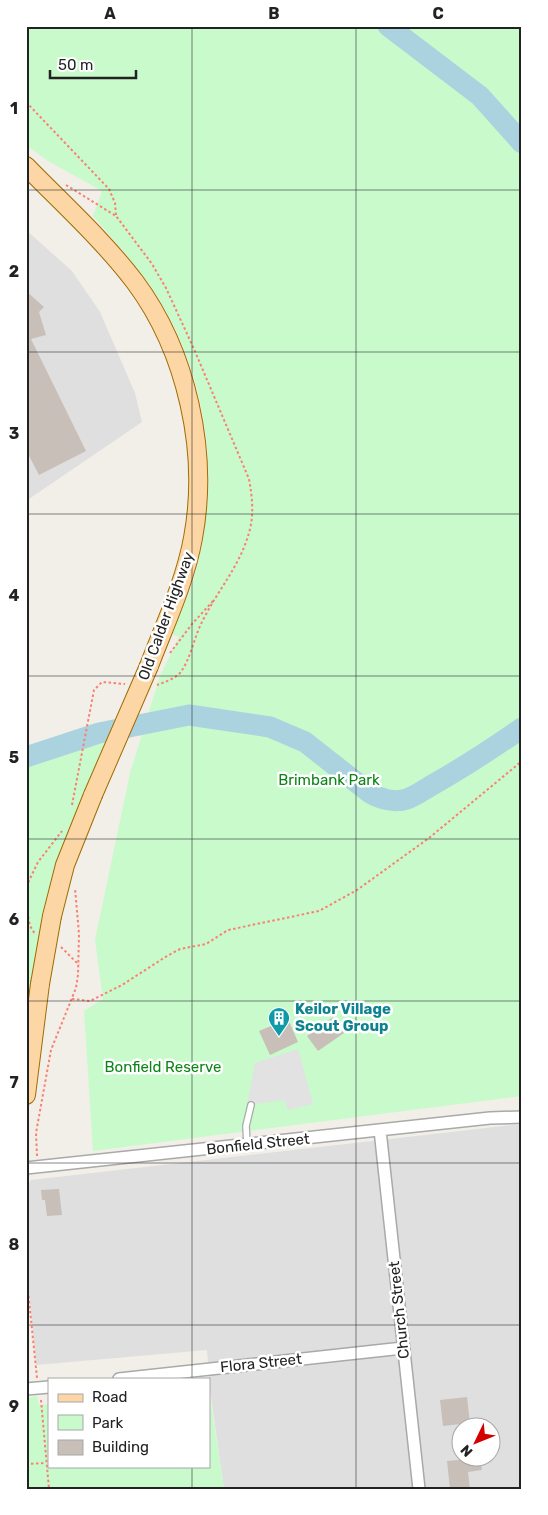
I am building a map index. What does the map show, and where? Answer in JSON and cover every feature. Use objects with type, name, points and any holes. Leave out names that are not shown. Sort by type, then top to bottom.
[{"type":"main road","name":"Old Calder Highway","points":[[26,166],[116,259],[136,284],[170,345],[185,389],[198,471],[193,539],[182,579],[149,666],[65,865],[52,916],[26,1051]]},
{"type":"main road","name":"Old Calder Highway","points":[[26,1095],[40,984]]},
{"type":"street","name":"Bonfield Street","points":[[490,1118],[522,1110]]},
{"type":"street","name":"Bonfield Street","points":[[32,1168],[490,1118],[522,1117]]},
{"type":"street","name":"Church Street","points":[[380,1130],[419,1489]]},
{"type":"street","name":"Flora Street","points":[[129,1378],[403,1348]]},
{"type":"street","points":[[26,1389],[44,1387]]},
{"type":"lane","points":[[247,1145],[246,1126],[251,1105]]},
{"type":"path","points":[[26,102],[109,189],[115,204],[116,216],[66,185]]},
{"type":"path","points":[[169,655],[192,624],[217,598]]},
{"type":"path","points":[[71,809],[79,774],[91,695]]},
{"type":"path","points":[[72,999],[90,1002],[180,949],[206,944],[228,930],[319,911],[357,890],[429,838],[522,761]]},
{"type":"path","points":[[26,887],[38,862],[63,830]]},
{"type":"path","points":[[32,1168],[36,1133],[51,1050],[72,999],[78,975],[79,934]]},
{"type":"path","points":[[26,1271],[44,1387],[42,1405],[49,1489]]},
{"type":"path","points":[[26,1464],[46,1463]]},
{"type":"shaded area","points":[[26,230],[72,271],[100,312],[135,393],[142,422],[26,501]]},
{"type":"shaded area","points":[[298,1049],[313,1104],[288,1110],[284,1100],[247,1105],[255,1063]]},
{"type":"shaded area","points":[[522,1124],[522,1489],[224,1489],[210,1390],[207,1350],[36,1365],[26,1256],[26,1187],[31,1180]]},
{"type":"green space","name":"Brimbank Park","points":[[26,26],[522,26],[522,1096],[93,1151],[84,1011],[103,999],[95,940],[130,773],[160,676],[179,637],[172,634],[190,590],[198,563],[205,529],[208,495],[208,460],[198,392],[188,359],[174,327],[150,285],[93,216],[102,191],[48,161],[26,145]]},
{"type":"green space","points":[[111,730],[62,846],[44,906],[26,1013],[26,757]]},
{"type":"green space","points":[[37,1396],[39,1405],[48,1404],[48,1468],[210,1468],[210,1397],[224,1489],[26,1489],[26,1398]]},
{"type":"building","points":[[26,291],[44,307],[39,312],[46,335],[31,339],[86,451],[39,475],[26,450]]},
{"type":"building","points":[[333,1017],[344,1033],[318,1051],[307,1036]]},
{"type":"building","name":"Keilor Village Scout Group","points":[[288,1019],[298,1042],[270,1055],[259,1031]]},
{"type":"building","points":[[59,1189],[62,1215],[47,1216],[45,1200],[42,1200],[41,1190]]},
{"type":"building","points":[[467,1397],[469,1418],[450,1418],[450,1425],[443,1426],[440,1400]]},
{"type":"building","points":[[447,1461],[450,1461],[450,1468],[482,1468],[482,1470],[468,1472],[470,1489],[450,1489]]},
{"type":"waterway","points":[[388,26],[480,96],[522,143]]},
{"type":"waterway","points":[[26,757],[99,733],[189,715],[270,727],[305,742],[370,793],[383,799],[398,801],[417,794],[522,728]]},
{"type":"place","name":"Keilor Village Scout Group","points":[[279,1037]]},
{"type":"park label","name":"Bonfield Reserve","points":[[163,1067]]}]
